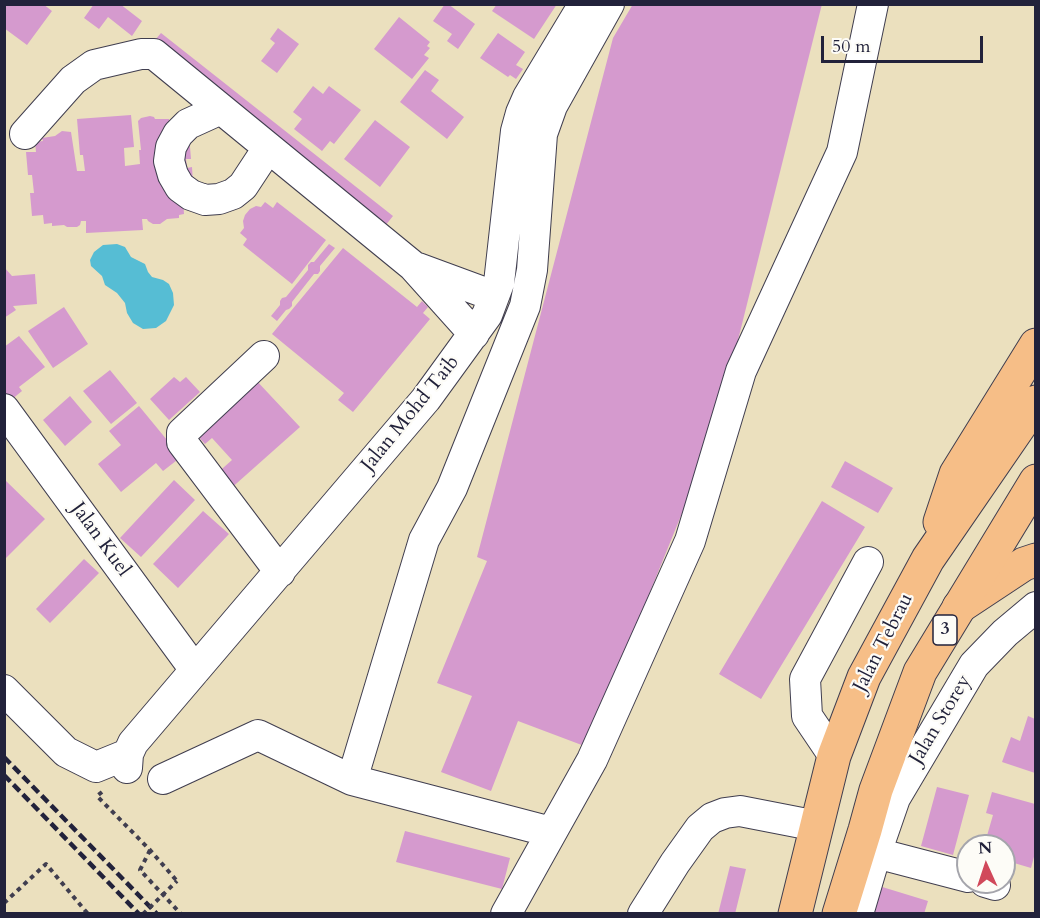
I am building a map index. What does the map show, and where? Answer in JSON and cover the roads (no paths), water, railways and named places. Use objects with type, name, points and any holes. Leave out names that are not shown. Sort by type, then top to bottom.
[{"type":"main road","name":"Jalan Tebrau","points":[[795,914],[834,756],[864,677],[928,559],[956,474],[1023,393],[1035,345]]},
{"type":"main road","name":"3","points":[[839,914],[876,790],[920,672],[1035,481]]},
{"type":"main road","points":[[960,607],[1024,564],[1035,560]]},
{"type":"street","name":"Jalan Mohd Taib","points":[[4,690],[66,752],[96,767],[127,761],[133,743],[426,399],[487,315],[499,283],[520,113],[584,4]]},
{"type":"street","points":[[352,780],[424,540],[452,488],[525,306],[532,270],[542,134],[552,106],[609,4]]},
{"type":"street","points":[[506,914],[592,760],[690,541],[741,371],[842,152],[873,4]]},
{"type":"street","points":[[25,134],[73,80],[94,65],[141,54],[154,54],[413,266],[474,334]]},
{"type":"street","points":[[221,109],[188,124],[178,134],[171,147],[169,161],[172,175],[180,187],[191,195],[205,200],[219,199],[232,194],[243,186],[268,148]]},
{"type":"street","points":[[413,266],[494,296]]},
{"type":"street","points":[[264,356],[182,433],[182,442],[280,572]]},
{"type":"street","name":"Jalan Kuel","points":[[4,410],[195,670]]},
{"type":"street","points":[[834,756],[807,716],[805,679],[868,562]]},
{"type":"street","name":"Jalan Storey","points":[[876,853],[895,798],[974,665],[1005,633],[1035,608]]},
{"type":"street","points":[[163,779],[258,735],[352,780],[551,832]]},
{"type":"street","points":[[644,914],[675,863],[700,828],[712,818],[740,811],[817,826]]},
{"type":"street","points":[[858,914],[876,853],[956,874]]},
{"type":"water","points":[[117,244],[125,247],[131,257],[145,264],[152,277],[169,284],[173,293],[174,305],[166,321],[156,328],[143,329],[133,323],[127,313],[125,303],[117,293],[105,285],[102,276],[91,266],[90,260],[94,252],[103,245]]},
{"type":"railway","points":[[4,757],[157,914]]},
{"type":"railway","points":[[4,775],[139,914]]}]
